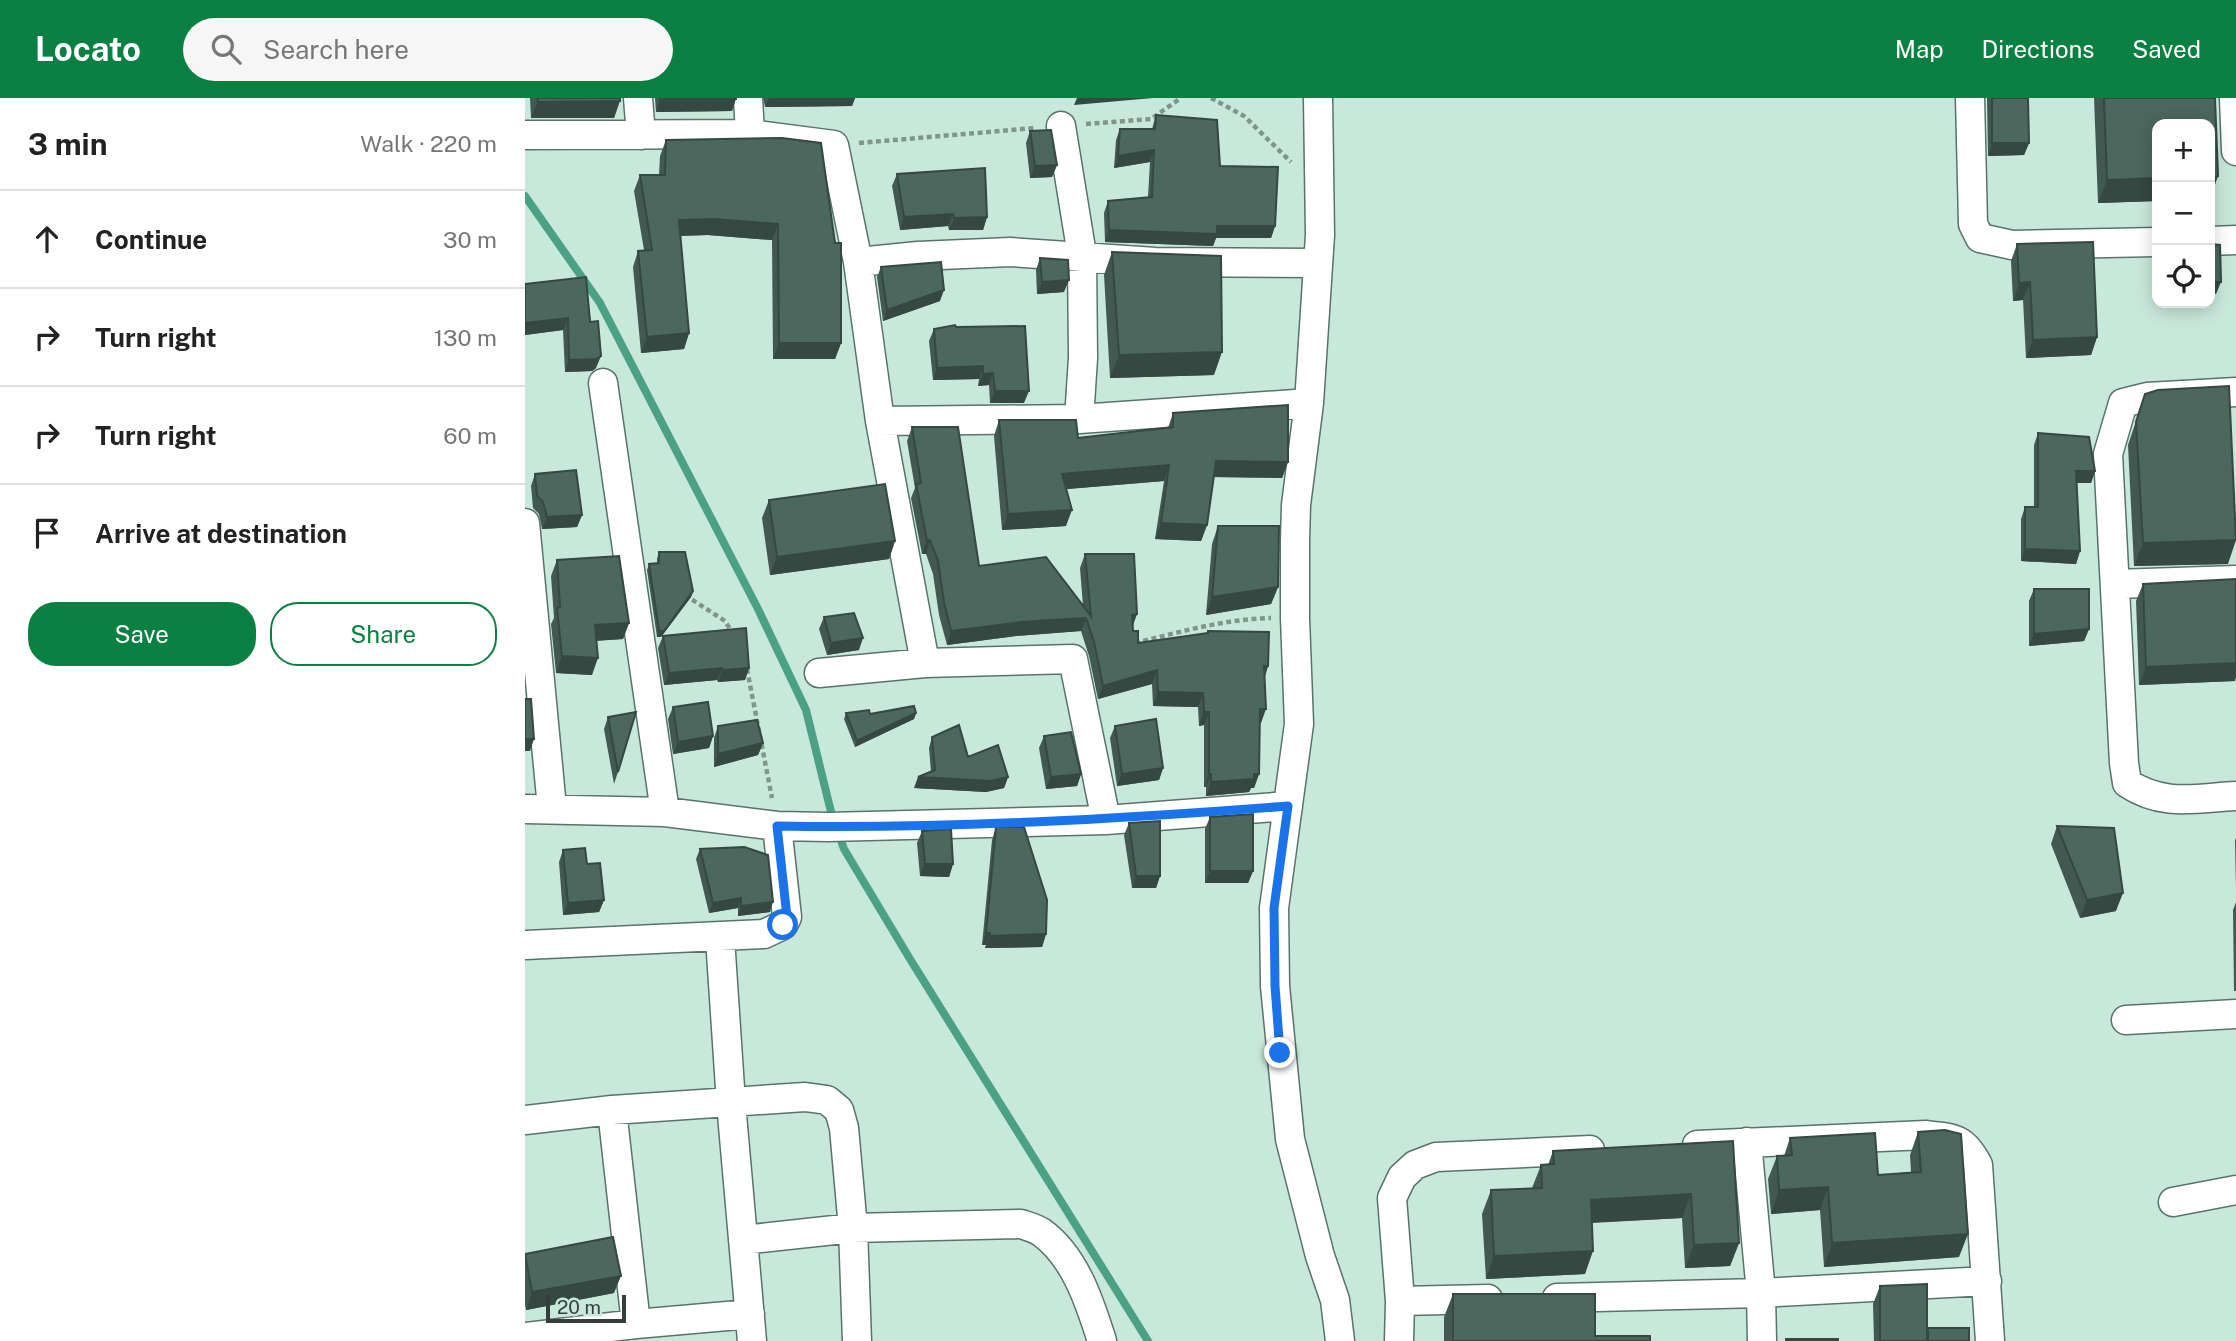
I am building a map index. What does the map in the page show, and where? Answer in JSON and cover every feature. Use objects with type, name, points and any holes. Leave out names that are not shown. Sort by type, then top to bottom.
[{"type":"street","points":[[638,98],[641,135]]},
{"type":"street","points":[[748,98],[750,134]]},
{"type":"street","points":[[1318,98],[1321,191],[1318,263],[1309,403],[1296,505],[1295,618],[1299,724],[1274,908],[1275,986],[1290,1139],[1319,1256],[1335,1300],[1340,1341]]},
{"type":"street","points":[[1970,98],[1973,224],[1980,238],[2012,245],[2152,242]]},
{"type":"street","points":[[2234,98],[2236,151]]},
{"type":"street","points":[[1061,126],[1081,255],[1083,358],[1079,419]]},
{"type":"street","points":[[525,135],[750,134],[834,145],[858,262],[880,421],[925,663]]},
{"type":"street","points":[[2215,241],[2236,240]]},
{"type":"street","points":[[858,262],[1010,252],[1155,262],[1318,263]]},
{"type":"street","points":[[603,383],[664,812]]},
{"type":"street","points":[[2236,392],[2147,397],[2123,403],[2108,454],[2127,783],[2144,794],[2164,799],[2236,796]]},
{"type":"street","points":[[880,421],[1079,419],[1309,403]]},
{"type":"street","points":[[525,523],[538,809],[664,812],[777,826],[838,827],[1106,820],[1288,806]]},
{"type":"street","points":[[2115,584],[2236,580]]},
{"type":"street","points":[[819,673],[925,663],[1073,659],[1106,820]]},
{"type":"street","points":[[525,945],[764,934],[783,925],[787,917],[777,826]]},
{"type":"street","points":[[525,1337],[636,1324],[751,1328],[731,1103],[720,938]]},
{"type":"street","points":[[2126,1020],[2236,1014]]},
{"type":"street","points":[[525,1120],[612,1110],[805,1097],[827,1100],[839,1110],[844,1128],[853,1228],[857,1341]]},
{"type":"street","points":[[612,1110],[636,1324]]},
{"type":"street","points":[[1664,1147],[1926,1135],[1952,1138],[1968,1146],[1978,1165],[1990,1341]]},
{"type":"street","points":[[1748,1142],[1761,1293],[1762,1341]]},
{"type":"street","points":[[1399,1341],[1400,1301],[1392,1198],[1402,1177],[1415,1165],[1437,1157],[1623,1149]]},
{"type":"street","points":[[2173,1202],[2236,1190]]},
{"type":"street","points":[[743,1240],[853,1228],[1021,1224],[1040,1231],[1063,1253],[1090,1302],[1102,1341]]},
{"type":"street","points":[[1400,1301],[1761,1293],[1987,1280]]},
{"type":"path","points":[[834,145],[1151,119],[1181,98]]},
{"type":"path","points":[[1210,98],[1244,116],[1321,191]]},
{"type":"path","points":[[680,592],[725,621],[736,639]]},
{"type":"path","points":[[1133,643],[1255,618],[1295,618]]},
{"type":"path","points":[[744,660],[753,692],[777,826]]},
{"type":"building","points":[[537,98],[620,98],[620,101],[538,102]]},
{"type":"building","points":[[736,98],[736,99],[660,100]]},
{"type":"building","points":[[1992,98],[2028,98],[2029,143],[1992,143]]},
{"type":"building","points":[[2104,98],[2215,98],[2218,176],[2215,176],[2215,119],[2152,119],[2152,178],[2107,180]]},
{"type":"building","points":[[1156,115],[1217,120],[1220,166],[1278,167],[1275,226],[1217,226],[1217,234],[1109,230],[1108,201],[1152,197],[1154,150],[1118,156],[1120,129],[1155,129]]},
{"type":"building","points":[[1051,130],[1057,165],[1035,166],[1030,131]]},
{"type":"building","points":[[782,138],[821,143],[835,243],[841,243],[841,343],[779,343],[778,224],[714,219],[679,220],[689,333],[647,337],[638,251],[652,250],[640,175],[665,175],[666,140]]},
{"type":"building","points":[[985,168],[987,217],[954,218],[953,214],[904,217],[897,174]]},
{"type":"building","points":[[2093,242],[2097,337],[2033,340],[2030,282],[2019,283],[2017,244]]},
{"type":"building","points":[[2215,244],[2220,245],[2221,282],[2215,282]]},
{"type":"building","points":[[1112,252],[1221,256],[1222,352],[1119,355]]},
{"type":"building","points":[[1040,258],[1068,260],[1069,280],[1042,282]]},
{"type":"building","points":[[941,262],[944,290],[887,310],[881,267]]},
{"type":"building","points":[[586,277],[590,322],[598,321],[601,356],[596,359],[569,360],[568,318],[525,323],[525,284]]},
{"type":"building","points":[[955,325],[1025,326],[1029,391],[995,391],[993,373],[983,374],[983,366],[937,368],[934,329]]},
{"type":"building","points":[[2229,386],[2236,540],[2143,543],[2136,422],[2145,394],[2158,390]]},
{"type":"building","points":[[1288,405],[1288,462],[1216,461],[1207,525],[1161,523],[1169,465],[1062,474],[1072,510],[1008,514],[999,420],[1076,420],[1078,438],[1173,427],[1173,413]]},
{"type":"building","points":[[912,427],[958,427],[979,566],[1046,557],[1091,616],[1085,554],[1134,554],[1137,614],[1132,615],[1133,631],[1138,631],[1138,643],[1208,631],[1269,632],[1268,666],[1264,666],[1266,709],[1260,709],[1259,774],[1254,774],[1254,779],[1211,782],[1209,712],[1204,712],[1203,693],[1158,692],[1157,670],[1103,686],[1086,618],[1021,622],[951,631],[938,561],[930,540],[927,541],[916,484],[921,483]]},
{"type":"building","points":[[2038,433],[2089,437],[2095,471],[2076,471],[2080,551],[2025,549],[2025,507],[2038,507]]},
{"type":"building","points":[[576,470],[582,515],[547,517],[543,502],[537,496],[535,474]]},
{"type":"building","points":[[885,484],[895,541],[777,557],[769,500]]},
{"type":"building","points":[[1218,526],[1279,526],[1278,587],[1212,597]]},
{"type":"building","points":[[659,552],[685,552],[693,591],[664,631],[659,631],[649,564],[659,563]]},
{"type":"building","points":[[619,556],[629,623],[595,625],[598,658],[562,656],[557,608],[560,607],[557,560]]},
{"type":"building","points":[[2236,579],[2236,663],[2146,667],[2143,584]]},
{"type":"building","points":[[2034,589],[2089,589],[2089,629],[2034,634]]},
{"type":"building","points":[[854,613],[863,638],[831,643],[824,617]]},
{"type":"building","points":[[746,628],[749,668],[669,673],[663,636]]},
{"type":"building","points":[[525,699],[531,699],[534,739],[525,739]]},
{"type":"building","points":[[708,702],[713,736],[678,742],[673,707]]},
{"type":"building","points":[[914,706],[916,713],[857,741],[846,713],[869,710],[870,714]]},
{"type":"building","points":[[636,712],[618,772],[608,717]]},
{"type":"building","points":[[1156,719],[1163,768],[1122,774],[1115,726]]},
{"type":"building","points":[[757,720],[763,743],[718,754],[718,726]]},
{"type":"building","points":[[959,725],[968,757],[998,745],[1008,777],[990,781],[918,777],[935,770],[932,737]]},
{"type":"building","points":[[1071,732],[1081,774],[1051,777],[1044,736]]},
{"type":"building","points":[[1253,814],[1253,871],[1210,871],[1210,817]]},
{"type":"building","points":[[1160,821],[1160,876],[1136,876],[1129,823]]},
{"type":"building","points":[[2057,826],[2114,828],[2123,893],[2087,900]]},
{"type":"building","points":[[996,827],[1024,827],[1047,900],[1046,934],[990,936],[990,933],[986,933]]},
{"type":"building","points":[[951,829],[953,864],[925,864],[922,831]]},
{"type":"building","points":[[744,847],[768,855],[773,902],[741,906],[741,898],[713,903],[700,849]]},
{"type":"building","points":[[585,848],[587,864],[600,863],[604,900],[568,903],[563,850]]},
{"type":"building","points":[[1945,1130],[1961,1134],[1968,1234],[1832,1243],[1828,1187],[1779,1190],[1777,1156],[1792,1155],[1790,1138],[1875,1133],[1878,1175],[1921,1172],[1918,1132]]},
{"type":"building","points":[[1733,1141],[1739,1243],[1694,1245],[1691,1194],[1591,1200],[1593,1251],[1494,1256],[1491,1190],[1542,1188],[1541,1165],[1554,1164],[1553,1151]]},
{"type":"building","points":[[613,1237],[621,1276],[532,1292],[525,1254]]},
{"type":"building","points":[[1927,1284],[1927,1341],[1880,1341],[1880,1286]]},
{"type":"building","points":[[1453,1294],[1595,1294],[1595,1336],[1650,1336],[1650,1341],[1453,1341]]},
{"type":"building","points":[[1928,1328],[1969,1328],[1969,1341],[1928,1341]]},
{"type":"building","points":[[1838,1339],[1838,1341],[1786,1341]]},
{"type":"waterway","points":[[525,196],[600,303],[758,609],[806,710],[833,820]]},
{"type":"waterway","points":[[838,832],[844,849],[910,959],[1148,1341]]},
{"type":"route","points":[[783,925],[787,917],[777,826],[1106,820],[1288,806],[1274,908],[1275,986],[1280,1053]]}]
